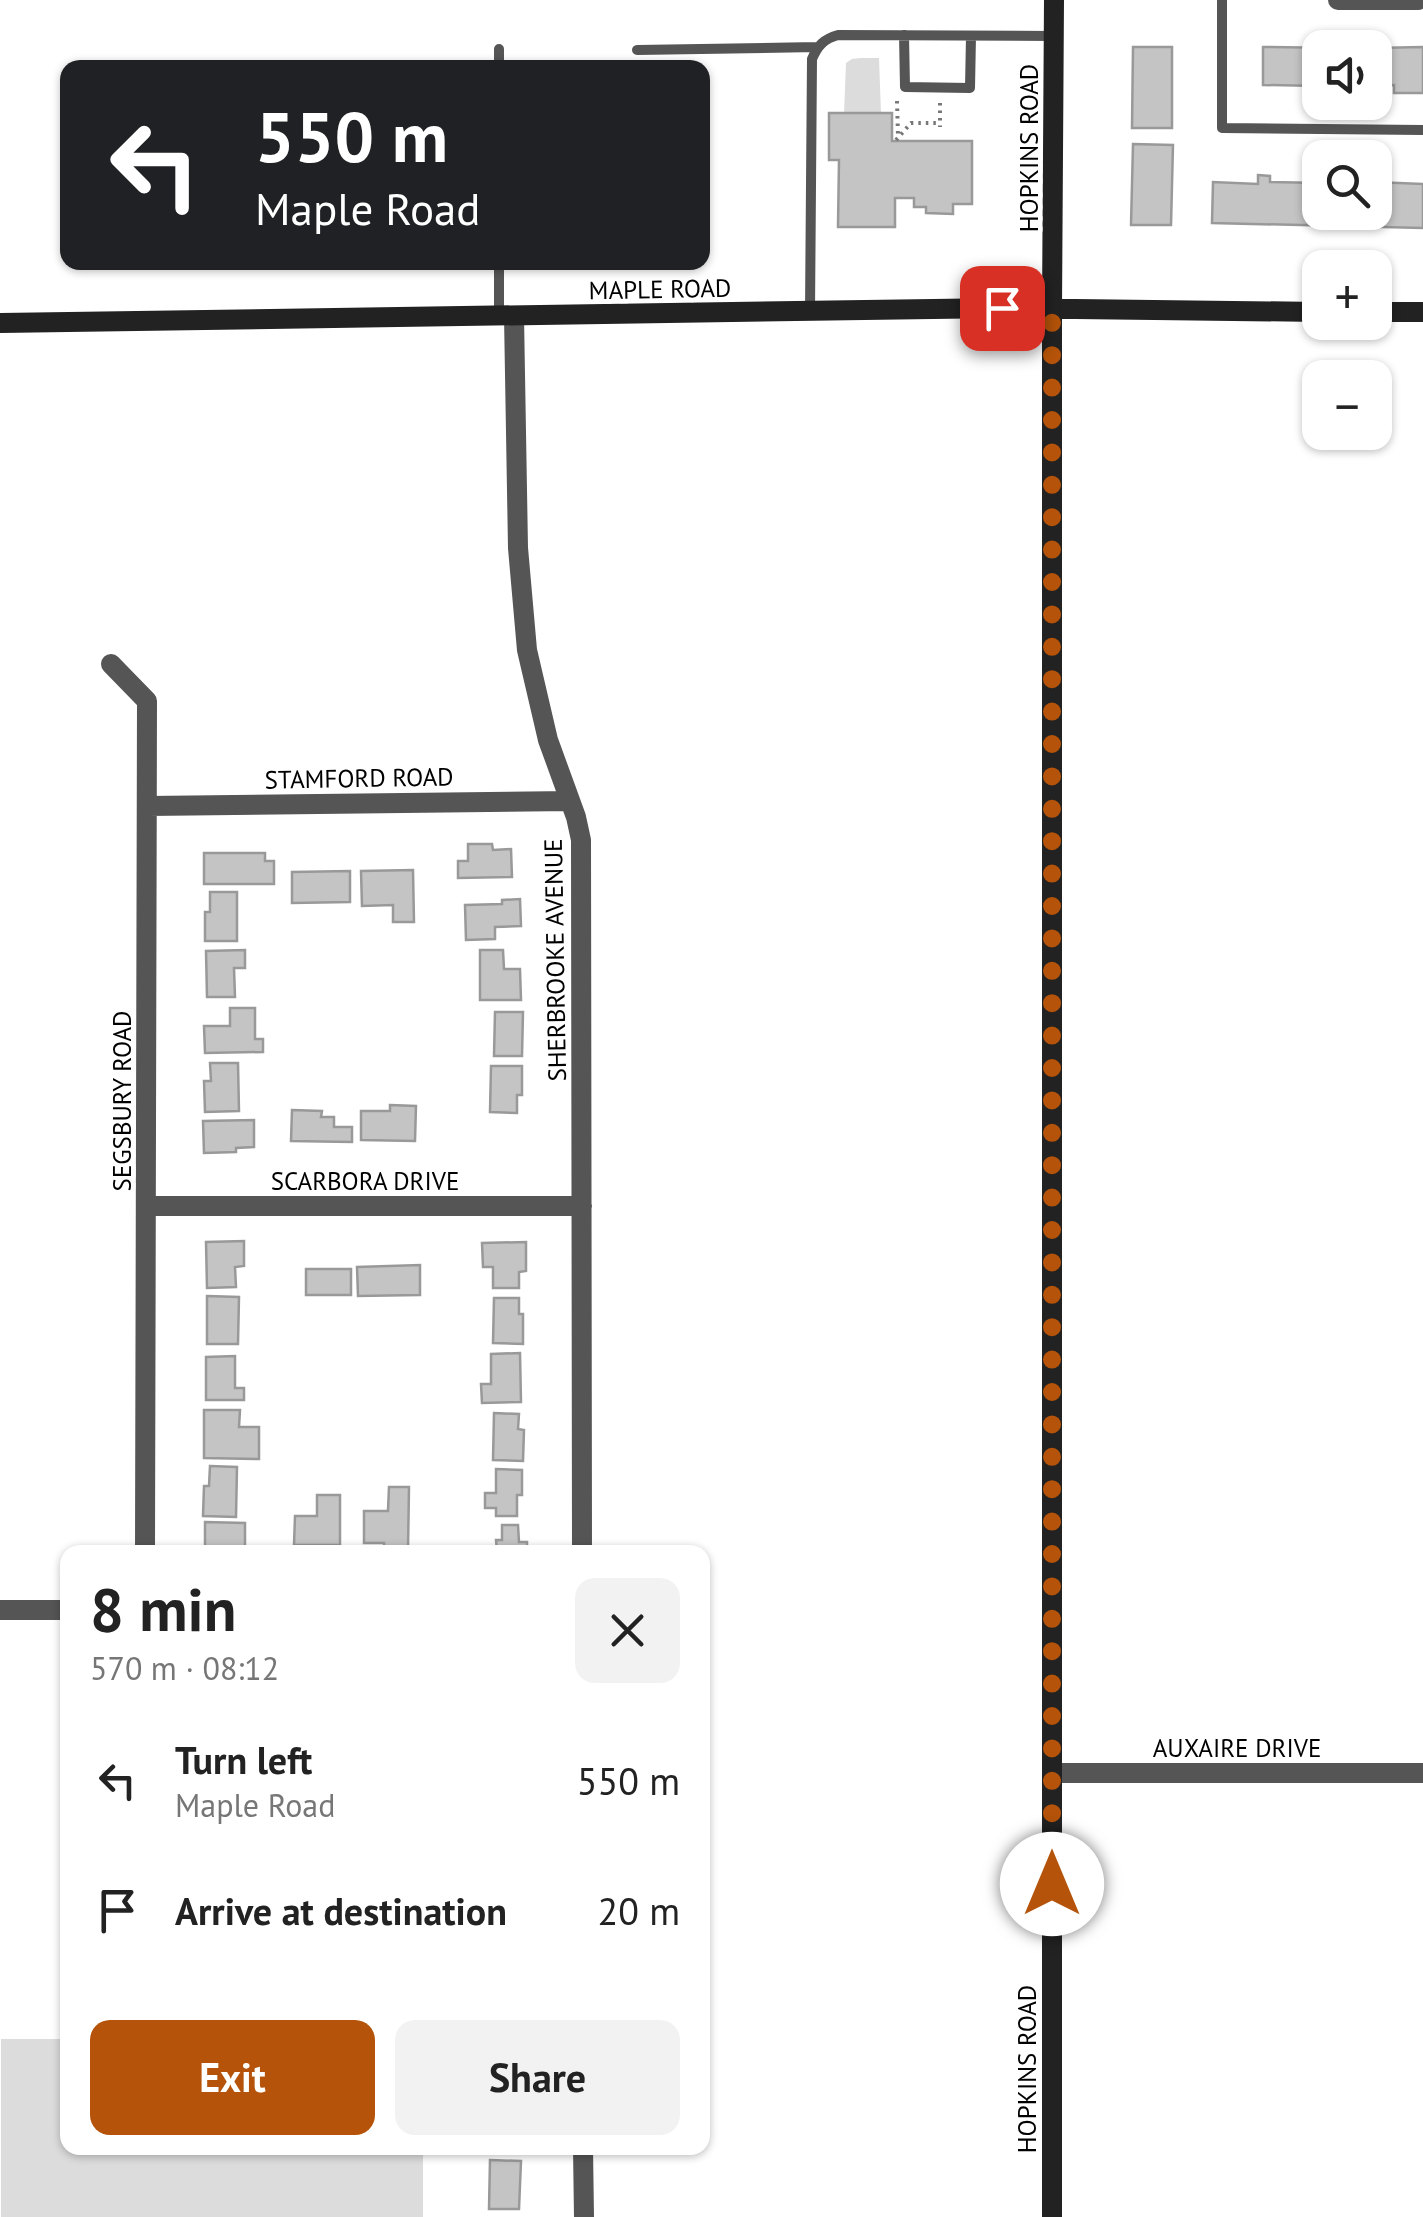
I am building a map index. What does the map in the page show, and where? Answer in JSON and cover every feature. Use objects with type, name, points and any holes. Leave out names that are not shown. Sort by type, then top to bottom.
[{"type":"street","name":"HOPKINS ROAD","points":[[1052,2217],[1054,0]]},
{"type":"street","points":[[1338,0],[1418,0]]},
{"type":"street","name":"MAPLE ROAD","points":[[0,322],[1052,308],[1302,312]]},
{"type":"street","points":[[1392,312],[1423,312]]},
{"type":"street","name":"SHERBROOKE AVENUE","points":[[506,316],[526,650],[548,740],[581,840],[582,1545]]},
{"type":"street","name":"SEGSBURY ROAD","points":[[110,664],[147,701],[146,1545]]},
{"type":"street","name":"STAMFORD ROAD","points":[[148,806],[570,801]]},
{"type":"street","name":"SCARBORA DRIVE","points":[[147,1206],[582,1206]]},
{"type":"street","points":[[0,1610],[60,1610]]},
{"type":"street","name":"AUXAIRE DRIVE","points":[[1052,1773],[1423,1773]]},
{"type":"street","points":[[583,2155],[584,2217]]},
{"type":"lane","points":[[1222,0],[1222,128],[1423,130]]},
{"type":"lane","points":[[810,311],[812,59],[817,47],[826,38],[838,35],[1054,36]]},
{"type":"lane","points":[[904,36],[905,88],[970,88],[971,36]]},
{"type":"lane","points":[[637,50],[817,47]]},
{"type":"lane","points":[[499,49],[499,60]]},
{"type":"lane","points":[[500,270],[506,316]]},
{"type":"path","points":[[897,100],[897,139],[911,123],[940,125],[940,88]]},
{"type":"shaded area","points":[[879,58],[881,113],[844,114],[846,63],[852,59]]},
{"type":"shaded area","points":[[1,2039],[60,2039],[60,2155],[423,2155],[423,2217],[1,2217]]},
{"type":"building","points":[[1133,47],[1172,47],[1172,128],[1132,128]]},
{"type":"building","points":[[1263,47],[1302,48],[1302,86],[1263,85]]},
{"type":"building","points":[[1423,47],[1423,93],[1394,93],[1392,48]]},
{"type":"building","points":[[829,113],[892,113],[892,141],[972,141],[972,204],[953,204],[953,214],[926,213],[926,207],[914,207],[914,198],[895,198],[895,227],[838,227],[839,160],[829,160]]},
{"type":"building","points":[[1133,144],[1173,145],[1171,225],[1131,225]]},
{"type":"building","points":[[1258,175],[1270,176],[1270,182],[1302,183],[1302,225],[1212,223],[1213,182],[1258,184]]},
{"type":"building","points":[[1392,183],[1423,184],[1423,228],[1392,227]]},
{"type":"building","points":[[468,844],[492,844],[493,850],[511,849],[512,877],[458,878],[458,861],[468,861]]},
{"type":"building","points":[[204,853],[265,853],[265,861],[274,861],[274,884],[204,884]]},
{"type":"building","points":[[413,870],[414,922],[393,922],[393,905],[362,906],[361,871]]},
{"type":"building","points":[[350,871],[350,902],[292,903],[292,872]]},
{"type":"building","points":[[210,892],[237,892],[237,941],[205,941]]},
{"type":"building","points":[[520,899],[521,926],[495,927],[495,939],[466,940],[465,905],[502,904],[502,900]]},
{"type":"building","points":[[245,950],[245,968],[234,968],[235,997],[207,997],[206,951]]},
{"type":"building","points":[[480,950],[503,950],[504,969],[520,969],[521,1000],[480,1000]]},
{"type":"building","points":[[230,1008],[255,1008],[255,1039],[263,1039],[263,1052],[205,1053],[204,1026],[230,1026]]},
{"type":"building","points":[[495,1012],[523,1012],[522,1056],[494,1056]]},
{"type":"building","points":[[210,1063],[238,1063],[239,1111],[205,1112],[204,1081],[211,1081]]},
{"type":"building","points":[[491,1066],[522,1066],[522,1095],[517,1095],[517,1113],[490,1112]]},
{"type":"building","points":[[390,1105],[416,1106],[415,1141],[361,1140],[361,1111],[390,1111]]},
{"type":"building","points":[[292,1110],[322,1111],[321,1117],[334,1117],[334,1127],[352,1127],[352,1142],[291,1141]]},
{"type":"building","points":[[254,1120],[254,1147],[204,1153],[203,1121]]},
{"type":"building","points":[[244,1241],[244,1266],[235,1267],[236,1287],[207,1288],[206,1242]]},
{"type":"building","points":[[526,1242],[526,1271],[519,1272],[519,1288],[493,1288],[493,1267],[483,1267],[482,1243]]},
{"type":"building","points":[[420,1265],[420,1295],[358,1296],[357,1267]]},
{"type":"building","points":[[306,1269],[351,1269],[351,1295],[306,1295]]},
{"type":"building","points":[[207,1296],[239,1297],[238,1344],[207,1344]]},
{"type":"building","points":[[494,1298],[519,1298],[523,1344],[493,1343]]},
{"type":"building","points":[[520,1353],[521,1402],[482,1403],[481,1384],[491,1384],[491,1354]]},
{"type":"building","points":[[235,1356],[235,1388],[244,1388],[244,1400],[206,1400],[206,1357]]},
{"type":"building","points":[[204,1410],[240,1410],[239,1427],[259,1427],[259,1459],[204,1458]]},
{"type":"building","points":[[494,1413],[519,1414],[518,1429],[524,1430],[523,1461],[493,1460]]},
{"type":"building","points":[[210,1466],[237,1467],[236,1517],[203,1516],[204,1486],[209,1486]]},
{"type":"building","points":[[496,1469],[522,1470],[517,1516],[496,1516],[496,1508],[485,1508],[485,1493],[496,1493]]},
{"type":"building","points":[[389,1487],[409,1487],[408,1545],[364,1543],[364,1511],[388,1511]]},
{"type":"building","points":[[317,1495],[340,1495],[340,1545],[294,1545],[295,1516],[317,1516]]},
{"type":"building","points":[[205,1522],[245,1523],[245,1545],[205,1545]]},
{"type":"building","points":[[502,1525],[518,1525],[519,1542],[527,1545],[496,1545],[496,1540],[502,1540]]},
{"type":"building","points":[[490,2160],[521,2161],[519,2209],[489,2209]]},
{"type":"route","points":[[1002,308],[1052,308],[1052,1884]]}]
